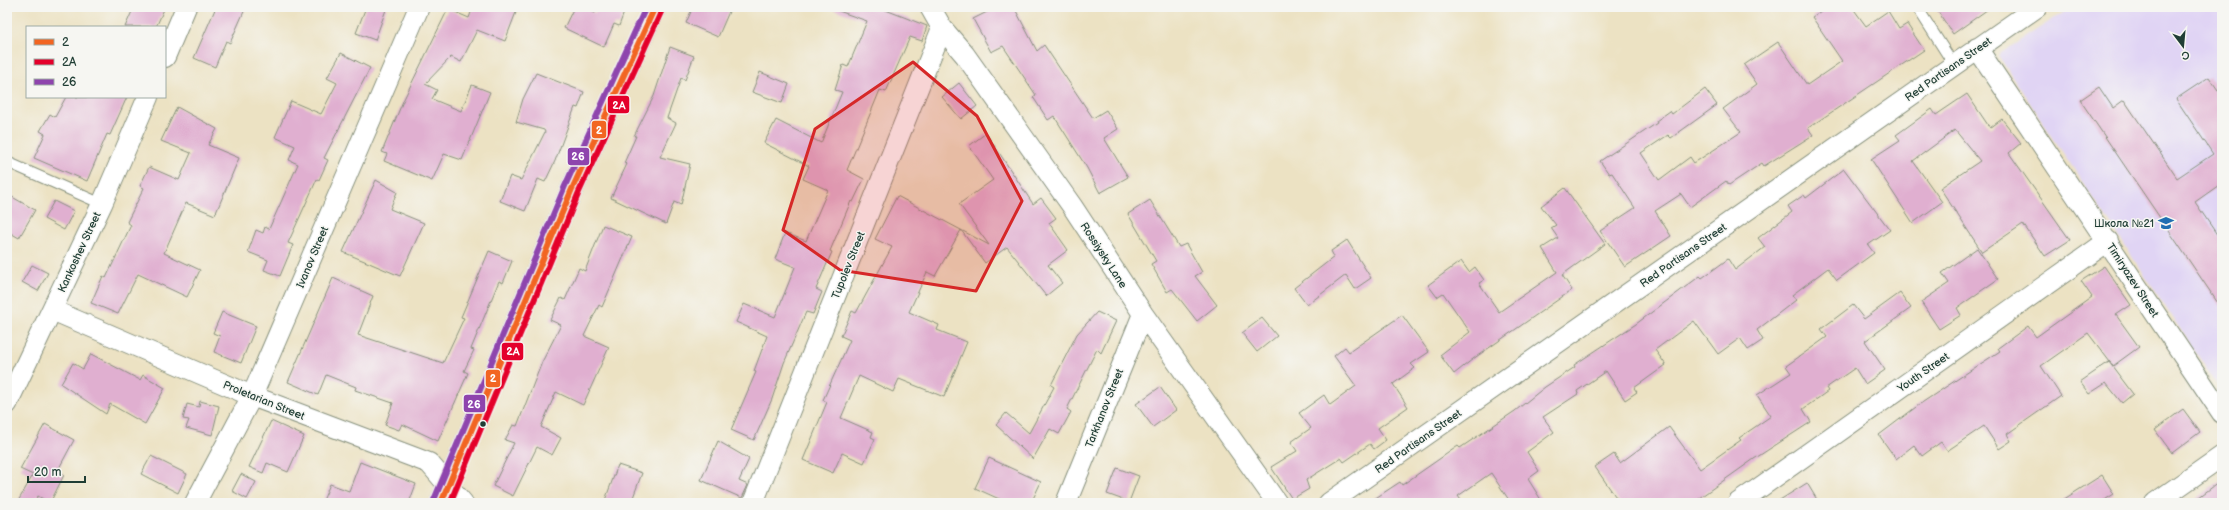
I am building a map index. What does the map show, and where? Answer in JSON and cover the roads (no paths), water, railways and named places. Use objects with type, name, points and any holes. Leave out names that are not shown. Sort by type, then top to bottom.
[{"type":"street","points":[[166,55],[186,7]]},
{"type":"street","name":"Ivanov Street","points":[[196,503],[252,396],[419,7]]},
{"type":"street","points":[[445,494],[572,188],[655,7]]},
{"type":"street","name":"Rossiysky Lane","points":[[930,7],[942,28],[965,55],[1068,199],[1143,314],[1277,503]]},
{"type":"street","name":"Red Partisans Street","points":[[1329,503],[1977,48],[2038,7]]},
{"type":"street","name":"Tupolev Street","points":[[753,503],[942,28]]},
{"type":"street","name":"Timiryazev Street","points":[[1977,48],[2108,241],[2222,413]]},
{"type":"street","name":"Kankoshev Street","points":[[7,404],[102,204],[148,98]]},
{"type":"street","name":"Youth Street","points":[[1738,503],[2108,241]]},
{"type":"street","name":"Proletarian Street","points":[[52,310],[252,396],[430,463],[445,494],[463,503]]},
{"type":"street","name":"Tarkhanov Street","points":[[1066,503],[1143,314]]},
{"type":"street","points":[[2155,503],[2222,456]]},
{"type":"lane","points":[[1917,7],[1954,65]]},
{"type":"lane","points":[[7,162],[102,204]]},
{"type":"place","name":"Школа №21","points":[[2166,223]]}]
